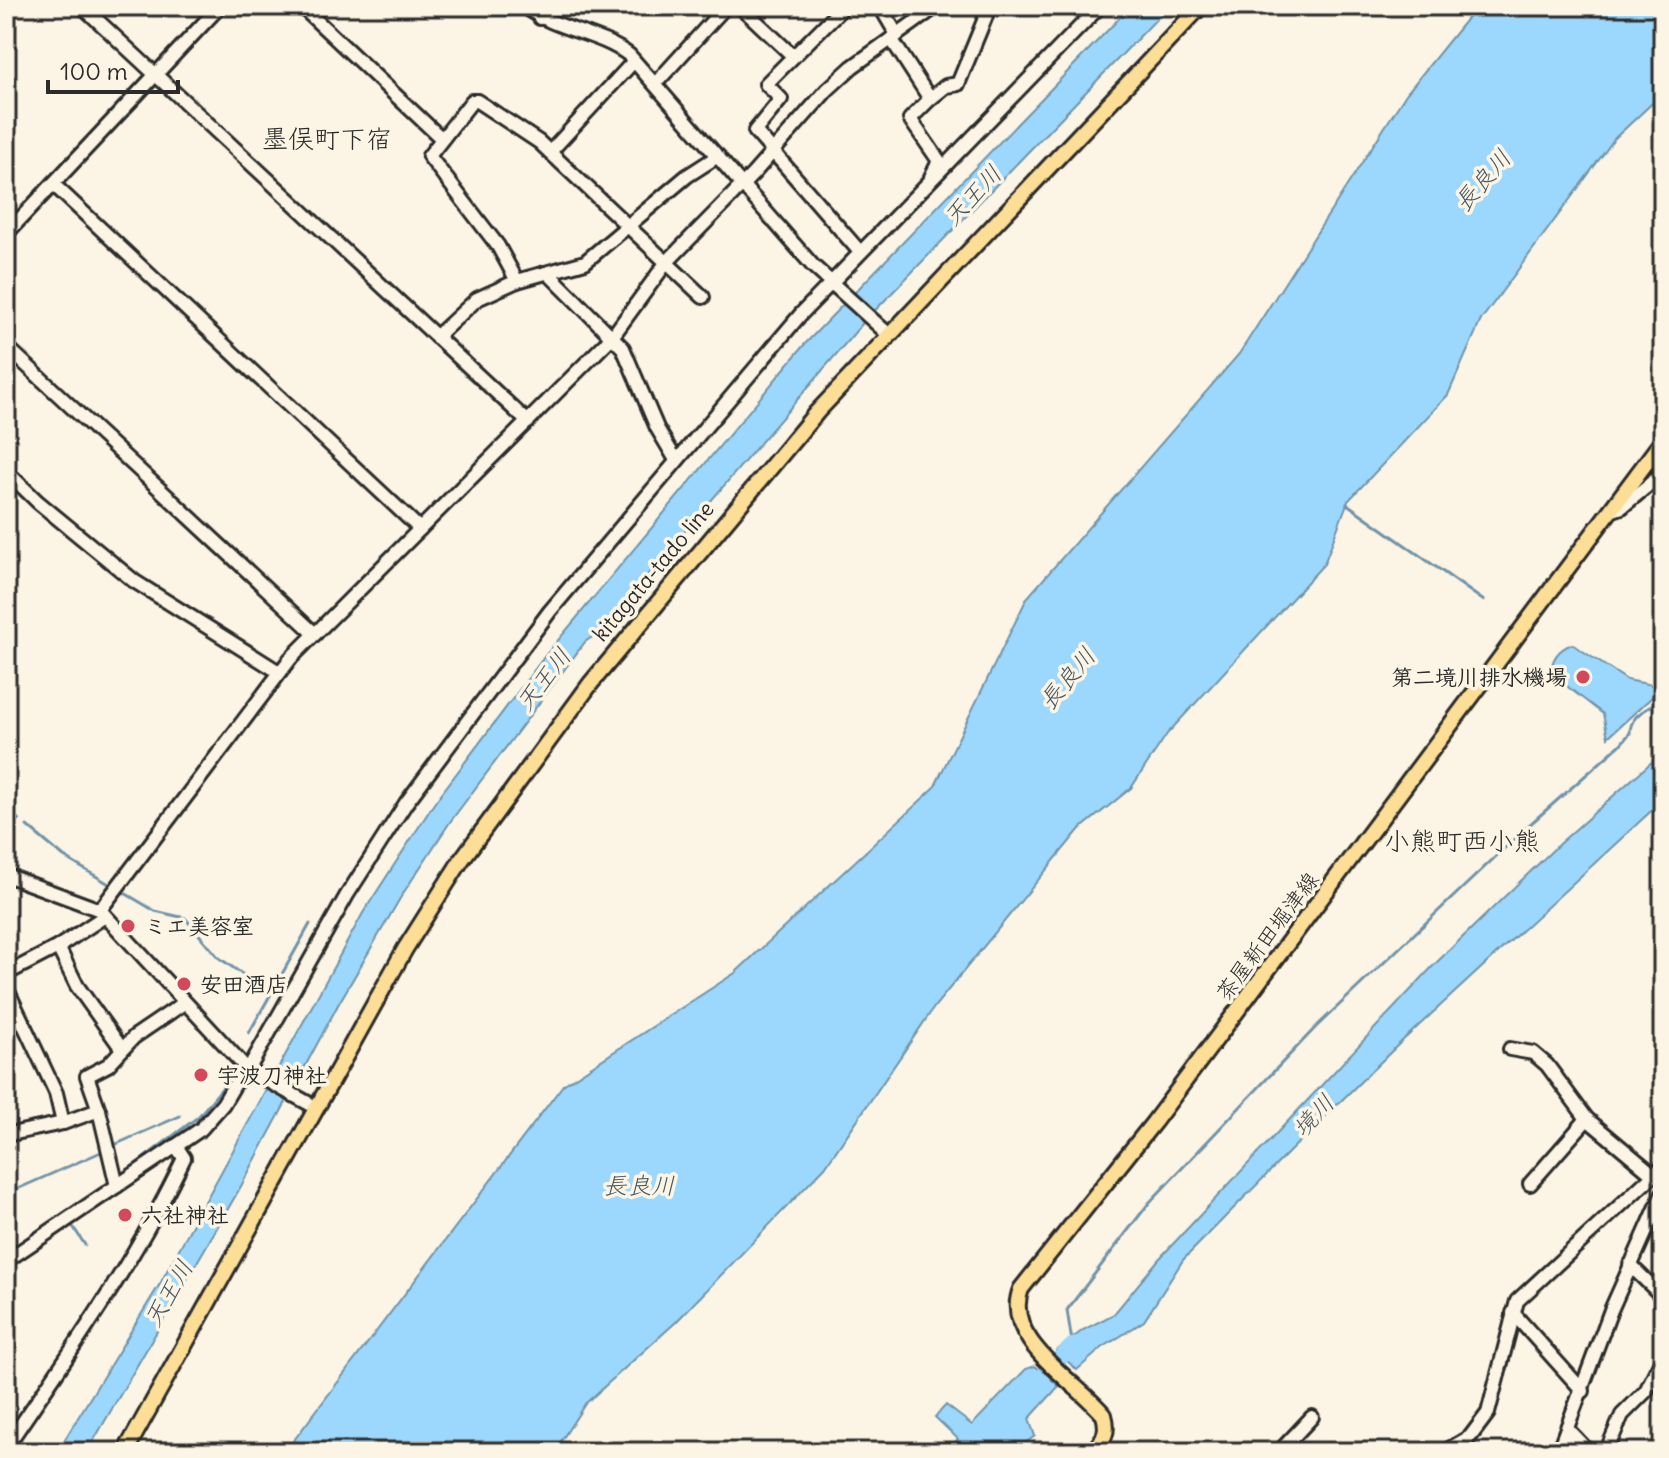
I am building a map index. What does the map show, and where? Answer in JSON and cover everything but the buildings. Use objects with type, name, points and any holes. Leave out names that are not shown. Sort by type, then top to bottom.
[{"type":"main road","name":"kitagata-tado line","points":[[125,1452],[429,910],[462,859],[564,719],[690,559],[884,330],[1201,6]]},
{"type":"main road","name":"茶屋新田堀津線","points":[[1092,1452],[1102,1446],[1107,1426],[1104,1415],[1026,1337],[1018,1321],[1019,1295],[1026,1280],[1164,1110],[1663,440]]},
{"type":"street","points":[[82,6],[528,422]]},
{"type":"street","points":[[6,234],[220,6]]},
{"type":"street","points":[[301,6],[442,139]]},
{"type":"street","points":[[524,6],[540,18],[621,50],[634,61],[833,286],[884,330]]},
{"type":"street","points":[[540,18],[551,6]]},
{"type":"street","points":[[656,83],[726,6]]},
{"type":"street","points":[[740,6],[793,56]]},
{"type":"street","points":[[844,6],[766,84],[781,99],[755,131],[860,252]]},
{"type":"street","points":[[880,6],[930,99]]},
{"type":"street","points":[[6,974],[58,947],[103,913],[279,672],[612,337],[666,263],[774,151],[827,90],[852,67],[937,6]]},
{"type":"street","points":[[930,184],[939,161],[910,119],[946,86],[958,84],[990,6]]},
{"type":"street","points":[[6,1261],[176,1146],[213,1117],[238,1082],[250,1071],[347,895],[406,803],[550,611],[676,460],[860,252],[930,184],[1100,6]]},
{"type":"street","points":[[550,152],[634,61]]},
{"type":"street","points":[[517,281],[498,246],[429,156],[472,101],[477,101],[550,152],[703,297]]},
{"type":"street","points":[[436,337],[466,305],[517,281],[585,262],[629,229],[687,176],[718,156]]},
{"type":"street","points":[[53,184],[420,529]]},
{"type":"street","points":[[549,274],[623,348],[657,428],[676,460]]},
{"type":"street","points":[[6,346],[315,634]]},
{"type":"street","points":[[6,471],[38,502],[134,581],[279,672]]},
{"type":"street","points":[[1610,511],[1622,507],[1663,473]]},
{"type":"street","points":[[6,875],[103,913],[250,1071],[317,1108]]},
{"type":"street","points":[[58,947],[77,986],[122,1049]]},
{"type":"street","points":[[6,987],[56,1093],[63,1123]]},
{"type":"street","points":[[117,1186],[99,1110],[87,1076],[108,1065],[134,1037],[184,1003]]},
{"type":"street","points":[[1447,1451],[1470,1437],[1488,1413],[1513,1313],[1527,1289],[1658,1170],[1587,1119],[1547,1065],[1533,1053],[1510,1049]]},
{"type":"street","points":[[6,1135],[63,1123],[99,1110]]},
{"type":"street","points":[[1530,1184],[1587,1119]]},
{"type":"street","points":[[6,1447],[95,1315],[158,1208],[184,1158],[176,1146]]},
{"type":"street","points":[[1558,1452],[1630,1265],[1663,1193]]},
{"type":"street","points":[[1630,1265],[1663,1297]]},
{"type":"street","points":[[1513,1313],[1583,1391]]},
{"type":"street","points":[[1606,1452],[1622,1415],[1646,1391],[1662,1360]]},
{"type":"street","points":[[1279,1452],[1312,1417]]},
{"type":"street","points":[[1567,1429],[1589,1452]]},
{"type":"water","name":"天王川","points":[[1131,6],[1169,6],[862,324],[598,633],[585,642],[450,822],[402,895],[339,1003],[240,1188],[87,1452],[57,1452],[161,1282],[363,913],[435,802],[544,657],[804,345]]},
{"type":"water","name":"長良川","points":[[1477,6],[1663,6],[1663,93],[1615,138],[1481,320],[1448,395],[1348,501],[1324,564],[1167,734],[1131,788],[1079,830],[935,1006],[825,1167],[676,1322],[585,1404],[554,1452],[285,1452],[563,1085],[735,973],[934,788],[1027,598],[1239,354],[1406,94]]},
{"type":"water","points":[[1572,644],[1627,680],[1663,687],[1608,737],[1603,714],[1551,674],[1557,655]]},
{"type":"water","points":[[1663,752],[1663,800],[1400,1043],[1290,1151],[1183,1260],[1144,1321],[1102,1348],[1077,1370],[1056,1351],[1083,1330],[1114,1314],[1159,1259],[1435,964],[1560,843]]},
{"type":"water","points":[[1035,1366],[1059,1386],[1029,1419],[1035,1436],[1013,1452],[947,1452],[958,1439],[935,1417],[946,1405],[972,1425],[1026,1369]]},
{"type":"waterway","points":[[1347,504],[1484,601]]},
{"type":"waterway","points":[[1072,1342],[1067,1310],[1149,1203],[1316,1027],[1528,826],[1620,745],[1630,733],[1637,716],[1663,698]]},
{"type":"waterway","points":[[6,808],[19,820]]},
{"type":"waterway","points":[[27,826],[64,857],[114,887]]},
{"type":"waterway","points":[[123,892],[155,911],[185,918],[218,957],[270,994]]},
{"type":"waterway","points":[[249,1033],[310,924]]},
{"type":"waterway","points":[[124,1173],[198,1117],[228,1081]]},
{"type":"waterway","points":[[93,1116],[100,1139]]},
{"type":"waterway","points":[[112,1146],[180,1116]]},
{"type":"waterway","points":[[6,1194],[101,1152],[102,1147]]},
{"type":"waterway","points":[[6,1240],[8,1248],[12,1248],[107,1185]]},
{"type":"waterway","points":[[52,1237],[96,1208]]},
{"type":"waterway","points":[[72,1225],[85,1245]]},
{"type":"waterway","points":[[10,1266],[25,1256]]},
{"type":"waterway","name":"境川","points":[[1031,1388],[1072,1346],[1078,1345]]},
{"type":"place","name":"第二境川排水機場","points":[[1583,677]]},
{"type":"place","name":"ミエ美容室","points":[[128,926]]},
{"type":"place","name":"安田酒店","points":[[184,984]]},
{"type":"place","name":"宇波刀神社","points":[[201,1075]]},
{"type":"place","name":"六社神社","points":[[125,1215]]},
{"type":"district","name":"墨俣町下宿","points":[[327,138]]},
{"type":"district","name":"小熊町西小熊","points":[[1462,840]]}]
